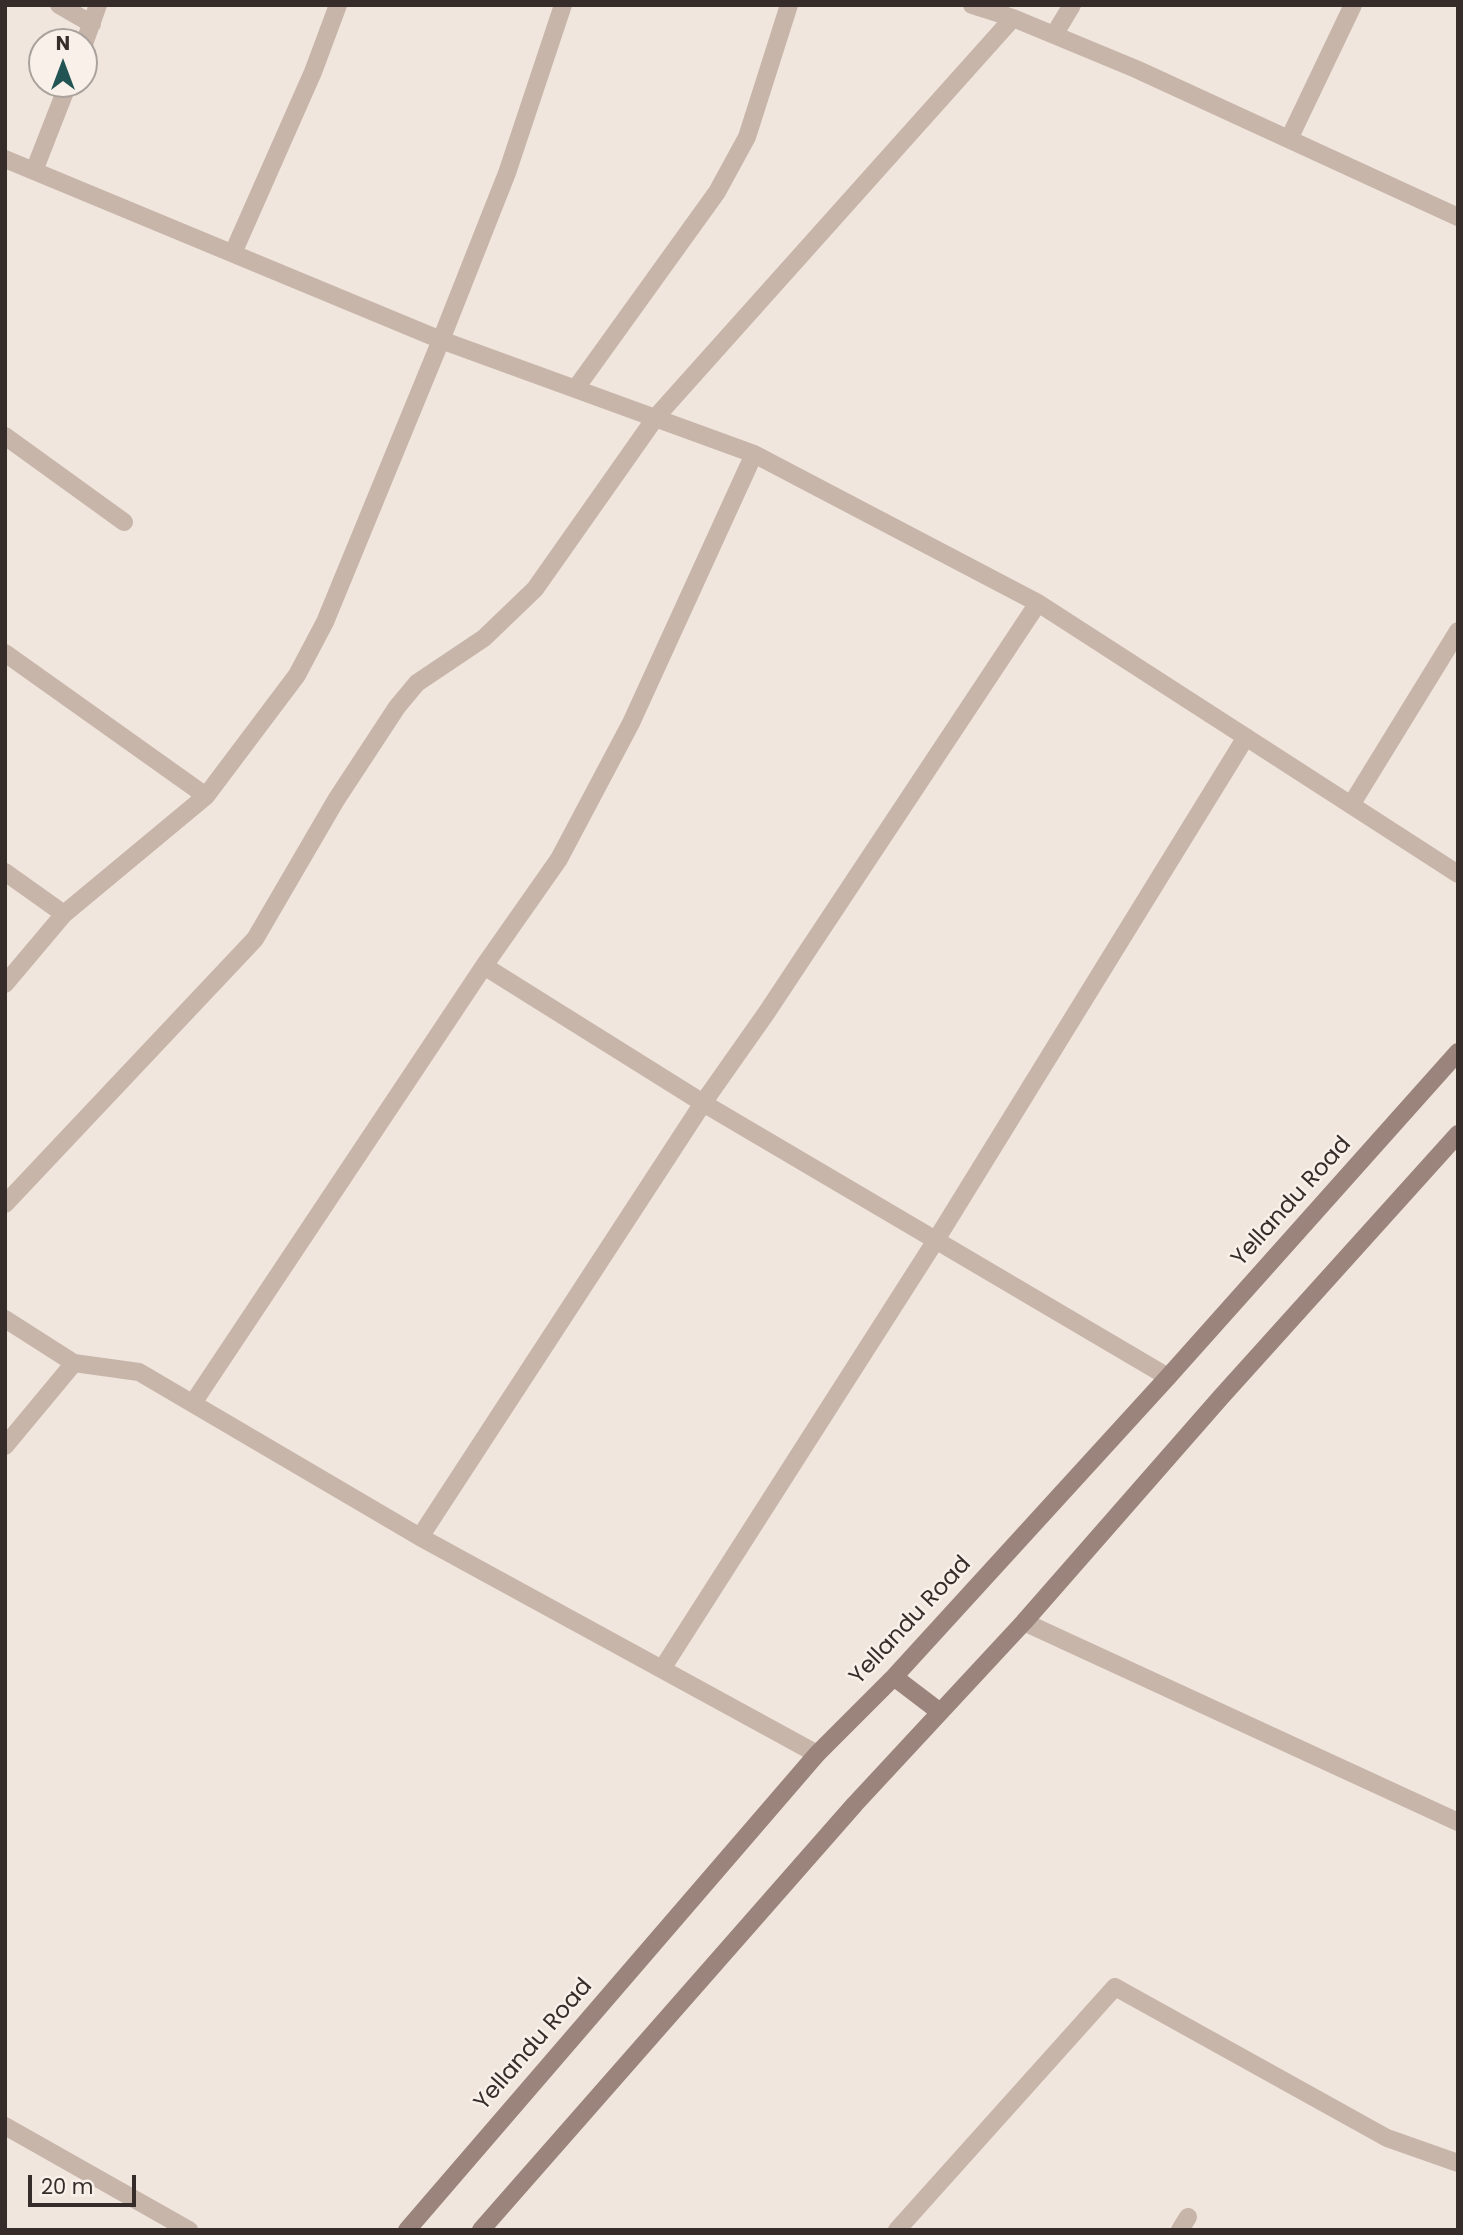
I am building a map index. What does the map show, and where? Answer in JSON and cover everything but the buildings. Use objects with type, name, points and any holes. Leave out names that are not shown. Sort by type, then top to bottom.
[{"type":"main road","name":"Yellandu Road","points":[[407,2230],[817,1754],[894,1677],[1168,1377],[1458,1052]]},
{"type":"main road","points":[[481,2230],[855,1804],[1024,1622],[1458,1135]]},
{"type":"main road","points":[[894,1677],[940,1712]]},
{"type":"street","points":[[59,5],[92,24]]},
{"type":"street","points":[[90,28],[98,5]]},
{"type":"street","points":[[233,253],[313,72],[338,5]]},
{"type":"street","points":[[5,984],[64,914],[206,796],[298,675],[325,622],[441,340],[507,173],[563,5]]},
{"type":"street","points":[[576,388],[717,192],[747,138],[789,5]]},
{"type":"street","points":[[972,5],[1013,18],[1136,69],[1458,217]]},
{"type":"street","points":[[1054,35],[1072,5]]},
{"type":"street","points":[[1289,139],[1353,5]]},
{"type":"street","points":[[5,1204],[255,939],[336,800],[397,707],[417,683],[484,638],[535,589],[656,417],[1013,18]]},
{"type":"street","points":[[34,171],[63,98]]},
{"type":"street","points":[[5,159],[441,340],[754,454],[1038,603],[1458,874]]},
{"type":"street","points":[[5,436],[124,522]]},
{"type":"street","points":[[192,1403],[484,966],[559,859],[631,723],[754,454]]},
{"type":"street","points":[[420,1537],[703,1103],[767,1012],[1038,603]]},
{"type":"street","points":[[1351,805],[1458,631]]},
{"type":"street","points":[[5,653],[206,796]]},
{"type":"street","points":[[662,1669],[936,1240],[1246,737]]},
{"type":"street","points":[[5,872],[64,914]]},
{"type":"street","points":[[484,966],[703,1103],[1168,1377]]},
{"type":"street","points":[[5,1319],[74,1363],[139,1372],[420,1537],[817,1754]]},
{"type":"street","points":[[5,1446],[74,1363]]},
{"type":"street","points":[[1024,1622],[1458,1822]]},
{"type":"street","points":[[897,2230],[1115,1987],[1387,2138],[1458,2163]]},
{"type":"street","points":[[5,2126],[189,2230]]}]
